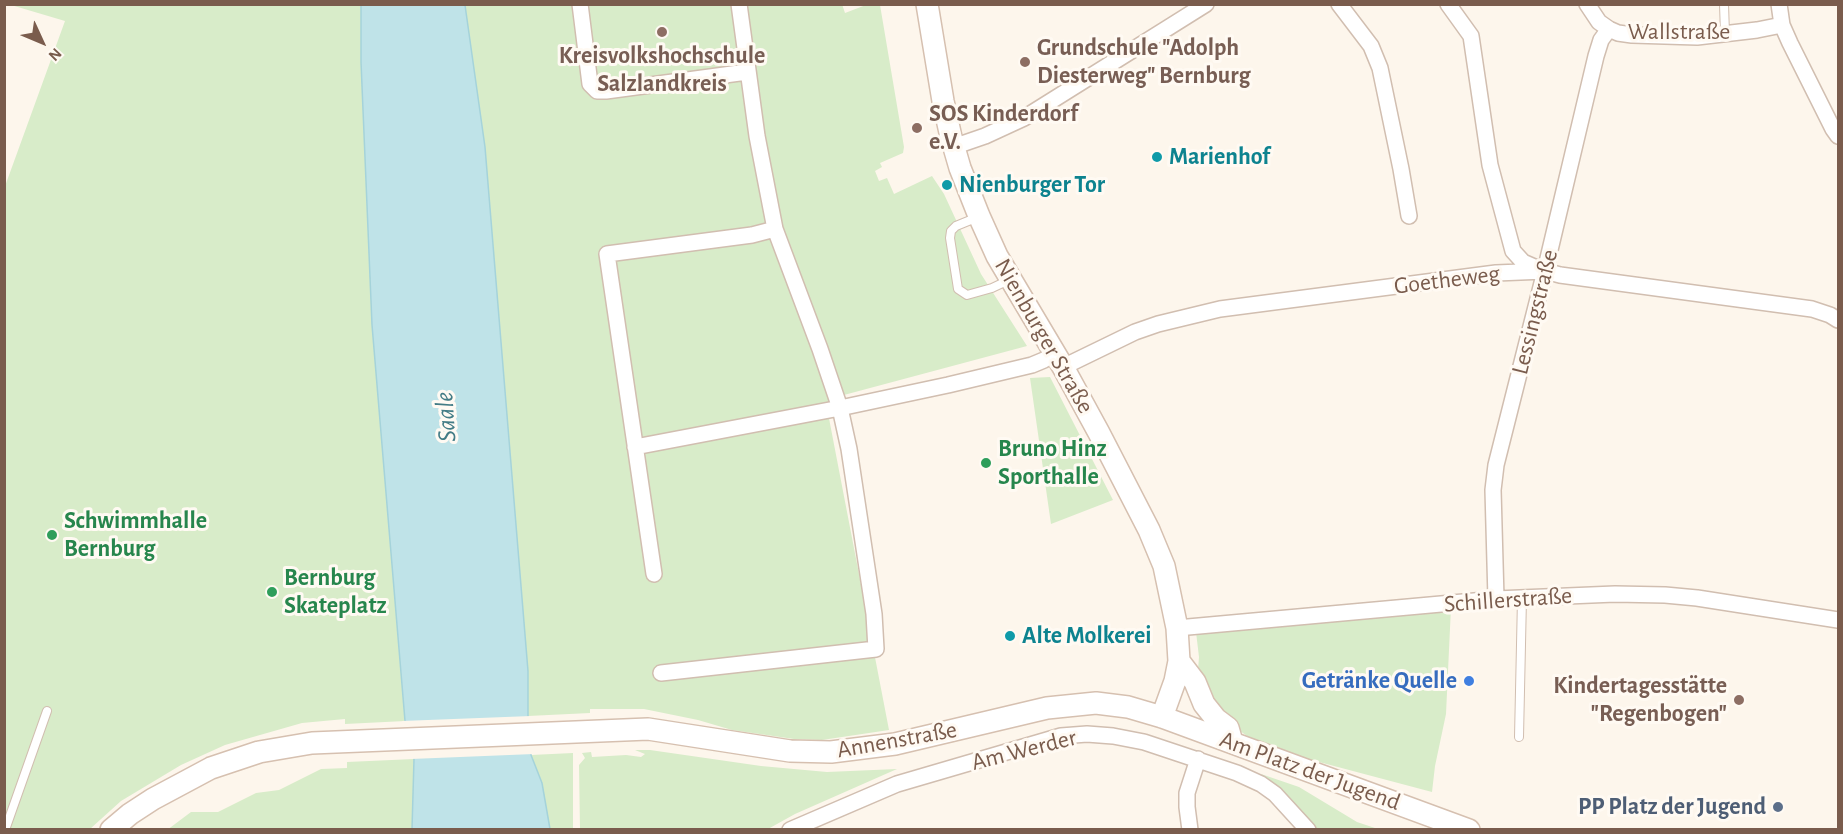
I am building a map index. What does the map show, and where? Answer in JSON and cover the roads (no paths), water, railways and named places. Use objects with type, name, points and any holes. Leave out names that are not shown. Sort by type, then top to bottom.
[{"type":"main road","name":"Nienburger Straße","points":[[927,4],[953,147],[979,216],[997,256],[1059,360],[1153,539],[1166,576],[1177,628],[1179,661],[1175,681],[1162,717]]},
{"type":"main road","points":[[1179,661],[1195,682],[1204,704],[1216,719],[1228,728],[1232,742]]},
{"type":"main road","name":"Annenstraße","points":[[111,830],[153,799],[195,776],[219,765],[259,752],[289,746],[346,741],[648,729],[790,751],[831,752],[895,744],[1067,704],[1096,703],[1128,707],[1162,717]]},
{"type":"main road","name":"Am Platz der Jugend","points":[[1162,717],[1461,828]]},
{"type":"street","points":[[580,4],[590,84],[597,91],[606,92],[747,72]]},
{"type":"street","points":[[661,673],[876,649],[874,614],[850,456],[840,408],[775,229],[757,136],[739,4]]},
{"type":"street","points":[[953,147],[986,136],[1024,118],[1206,4]]},
{"type":"street","points":[[1339,4],[1371,46],[1380,68],[1409,216]]},
{"type":"street","points":[[1448,4],[1471,36],[1490,165],[1513,251],[1527,266],[1545,271]]},
{"type":"street","name":"Wallstraße","points":[[1587,4],[1599,22],[1617,33],[1660,37],[1697,37],[1782,25]]},
{"type":"street","points":[[1779,4],[1782,25],[1790,44],[1833,129],[1839,136]]},
{"type":"street","name":"Lessingstraße","points":[[1497,599],[1494,479],[1496,465],[1600,40],[1609,29]]},
{"type":"street","points":[[654,574],[607,254],[752,235],[775,229]]},
{"type":"street","name":"Goetheweg","points":[[635,447],[840,408],[948,385],[1044,360],[1059,360],[1158,324],[1220,309],[1496,273],[1545,271],[1560,275],[1812,309],[1839,320]]},
{"type":"street","name":"Schillerstraße","points":[[1177,628],[1497,599],[1615,594],[1697,598],[1839,620]]},
{"type":"street","name":"Am Werder","points":[[790,830],[897,784],[1060,736],[1075,734],[1100,734],[1129,738],[1198,759],[1261,784]]},
{"type":"street","points":[[1190,830],[1187,793],[1198,759]]},
{"type":"street","name":"Am Platz der Jugend","points":[[1261,784],[1288,806],[1308,830]]},
{"type":"lane","points":[[1724,4],[1725,34]]},
{"type":"lane","points":[[979,216],[956,226],[951,231],[950,238],[958,290],[967,295],[992,288],[1011,279]]},
{"type":"lane","points":[[1519,737],[1522,598]]},
{"type":"lane","points":[[6,830],[47,711]]},
{"type":"water","name":"Saale","points":[[361,5],[465,5],[485,147],[528,671],[531,755],[542,783],[550,829],[412,829],[414,759],[405,721],[372,325],[361,62]]},
{"type":"place","name":"Kreisvolkshochschule Salzlandkreis","points":[[662,32]]},
{"type":"place","name":"Grundschule \"Adolph Diesterweg\" Bernburg","points":[[1025,62]]},
{"type":"place","name":"SOS Kinderdorf e.V.","points":[[917,128]]},
{"type":"place","name":"Marienhof","points":[[1157,157]]},
{"type":"place","name":"Nienburger Tor","points":[[947,185]]},
{"type":"place","name":"Bruno Hinz Sporthalle","points":[[986,463]]},
{"type":"place","name":"Schwimmhalle Bernburg","points":[[52,535]]},
{"type":"place","name":"Bernburg Skateplatz","points":[[272,592]]},
{"type":"place","name":"Alte Molkerei","points":[[1010,636]]},
{"type":"place","name":"Getränke Quelle","points":[[1469,681]]},
{"type":"place","name":"Kindertagesstätte \"Regenbogen\"","points":[[1739,700]]},
{"type":"place","name":"PP Platz der Jugend","points":[[1778,807]]}]
